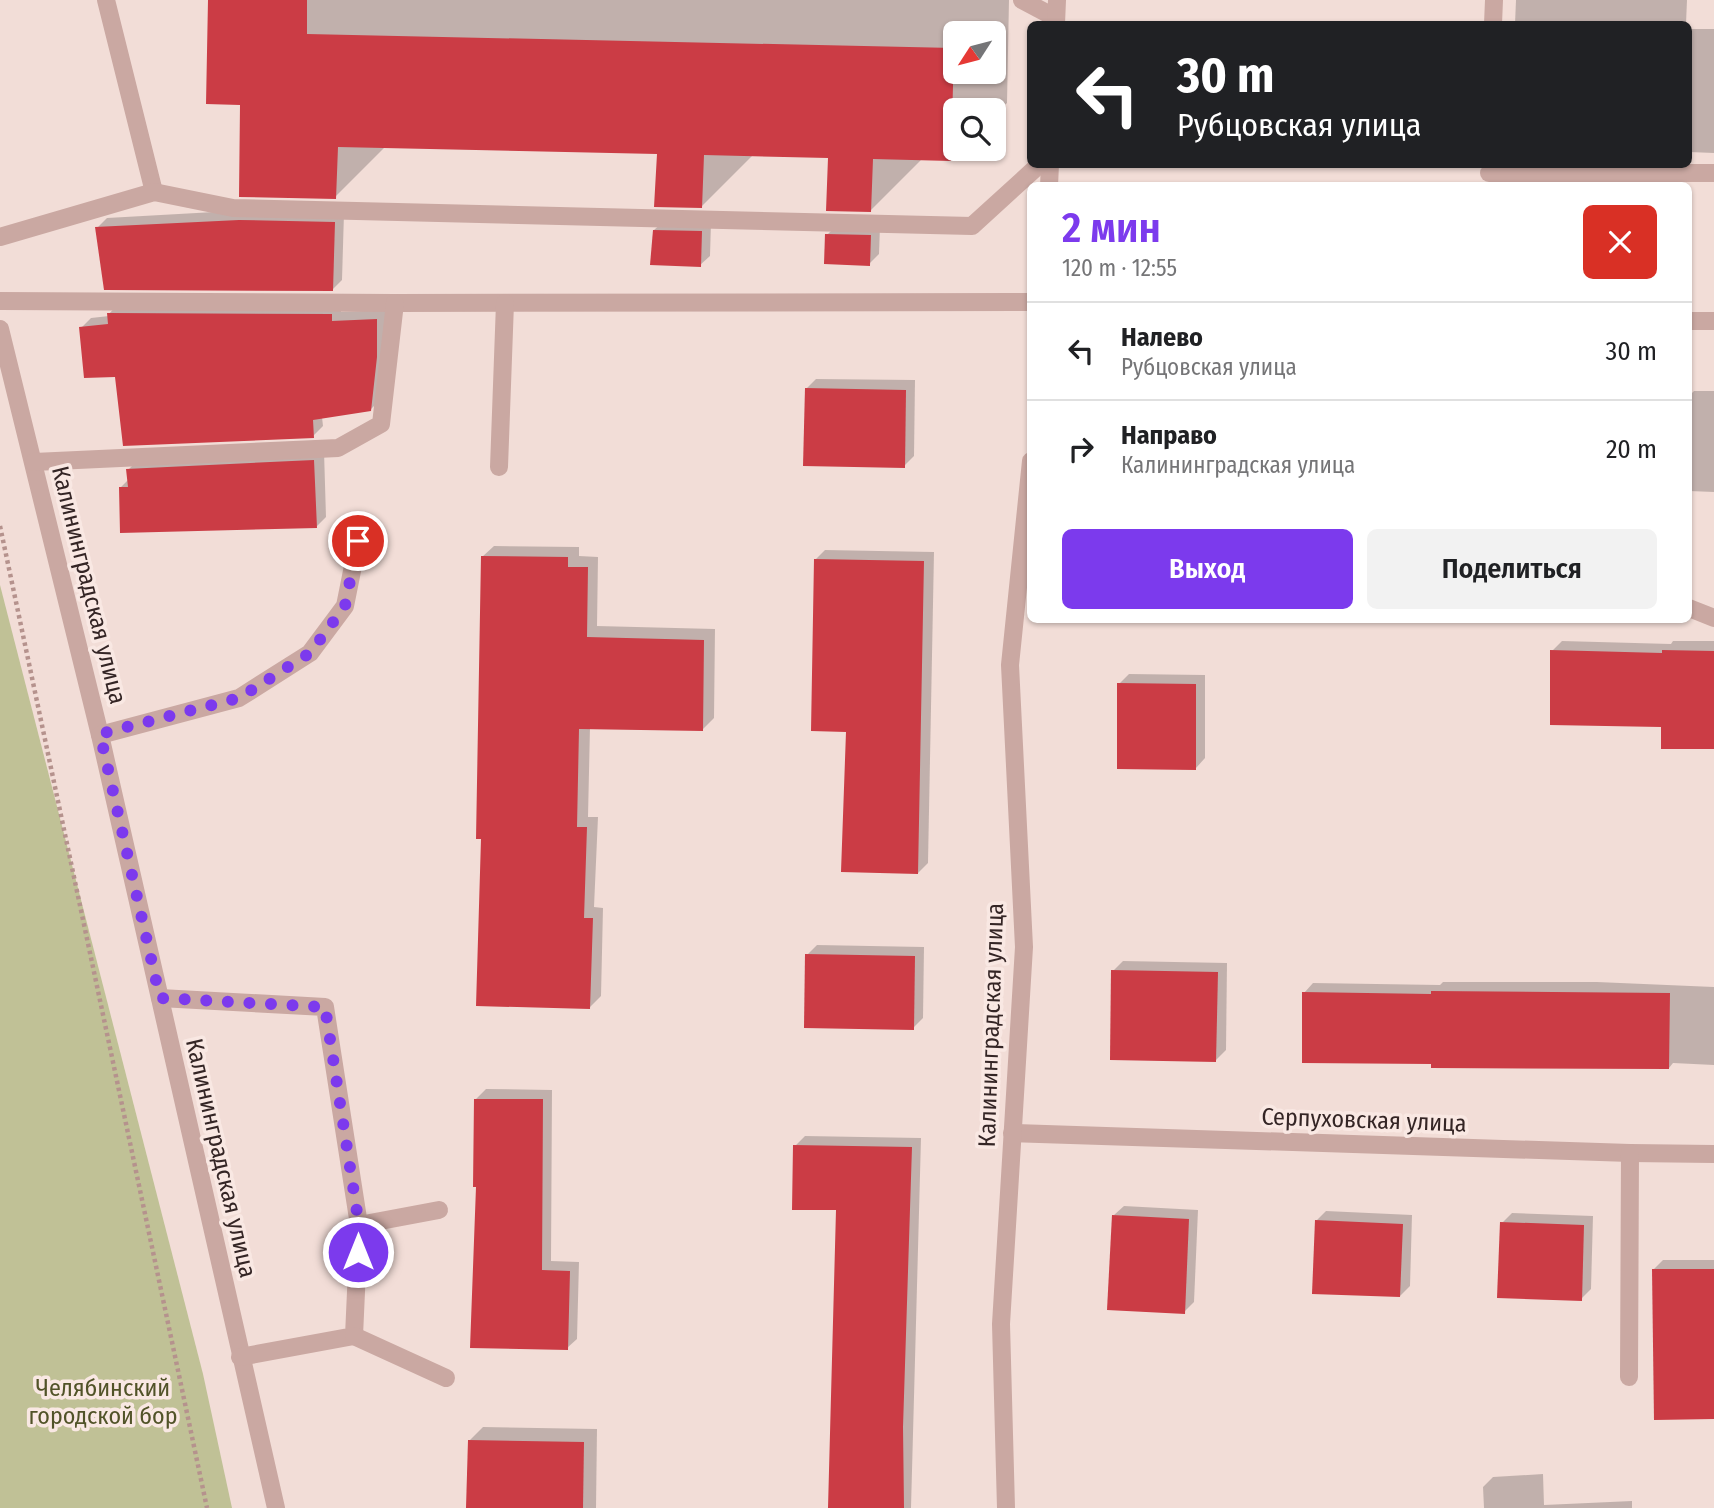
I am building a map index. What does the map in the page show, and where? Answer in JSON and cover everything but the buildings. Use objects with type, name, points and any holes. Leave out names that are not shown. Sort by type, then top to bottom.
[{"type":"street","points":[[106,0],[154,192]]},
{"type":"street","points":[[1022,0],[1056,14]]},
{"type":"street","points":[[1493,21],[1494,0]]},
{"type":"street","points":[[0,237],[154,192],[233,208],[972,226],[1036,168]]},
{"type":"street","points":[[1489,174],[1714,173]]},
{"type":"street","points":[[0,301],[1027,302]]},
{"type":"street","points":[[34,462],[338,448],[381,424],[395,303]]},
{"type":"street","points":[[499,467],[505,303]]},
{"type":"street","points":[[1692,321],[1714,321]]},
{"type":"street","name":"Калининградская улица","points":[[0,329],[100,734],[276,1508]]},
{"type":"street","name":"Калининградская улица","points":[[1006,1508],[1001,1324],[1024,947],[1010,665],[1027,500]]},
{"type":"street","points":[[100,734],[239,698],[310,653],[345,606],[358,541]]},
{"type":"street","points":[[1692,609],[1714,618]]},
{"type":"street","points":[[160,998],[325,1007],[359,1225],[354,1335]]},
{"type":"street","name":"Серпуховская улица","points":[[1012,1133],[1714,1154]]},
{"type":"street","points":[[1629,1377],[1630,1153]]},
{"type":"street","points":[[359,1225],[439,1210]]},
{"type":"street","points":[[240,1357],[354,1335],[446,1378]]},
{"type":"path","points":[[0,526],[207,1508]]},
{"type":"green space","name":"Челябинский городской бор","points":[[0,585],[203,1374],[232,1508],[0,1508]]},
{"type":"route","points":[[358,541],[345,606],[310,653],[239,698],[100,734],[160,998],[325,1007],[359,1225],[358,1252]]}]
